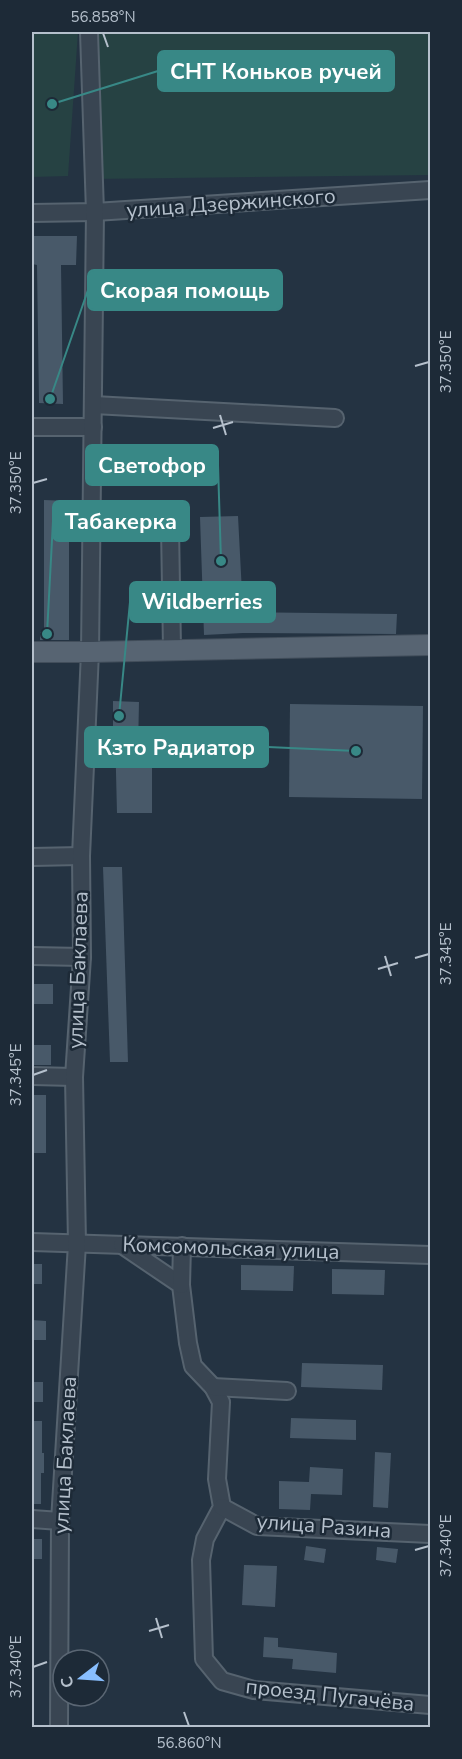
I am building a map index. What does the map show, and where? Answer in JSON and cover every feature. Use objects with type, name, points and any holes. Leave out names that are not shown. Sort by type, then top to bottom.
[{"type":"main road","points":[[32,652],[430,645]]},
{"type":"street","name":"улица Баклаева","points":[[59,1728],[60,1521],[77,1244],[74,1077],[82,957],[81,856],[90,652],[95,212],[89,32]]},
{"type":"street","name":"улица Дзержинского","points":[[32,213],[95,212],[430,190]]},
{"type":"street","points":[[93,405],[335,418]]},
{"type":"street","points":[[32,427],[93,427]]},
{"type":"street","points":[[170,527],[172,649]]},
{"type":"street","points":[[32,857],[81,856]]},
{"type":"street","points":[[32,956],[82,957]]},
{"type":"street","points":[[32,1076],[74,1077]]},
{"type":"street","name":"Комсомольская улица","points":[[32,1242],[430,1255]]},
{"type":"street","points":[[122,1245],[182,1285]]},
{"type":"street","points":[[182,1246],[182,1285],[188,1343],[194,1366],[213,1387],[221,1402],[217,1479],[222,1507]]},
{"type":"street","points":[[213,1387],[287,1391]]},
{"type":"street","name":"улица Разина","points":[[222,1507],[256,1526],[430,1534]]},
{"type":"street","name":"проезд Пугачёва","points":[[222,1507],[205,1539],[201,1560],[204,1659],[222,1682],[254,1690],[430,1705]]},
{"type":"street","points":[[32,1519],[60,1521]]},
{"type":"green space","points":[[32,32],[78,32],[68,176],[32,177]]},
{"type":"green space","points":[[95,32],[430,32],[430,175],[91,179]]},
{"type":"building","points":[[32,236],[77,236],[76,265],[61,265],[63,404],[39,403],[37,265],[32,264]]},
{"type":"building","points":[[44,500],[69,501],[69,640],[40,640],[40,632],[44,631]]},
{"type":"building","points":[[238,516],[243,612],[397,614],[396,634],[204,635],[200,517]]},
{"type":"building","points":[[113,701],[139,702],[138,749],[152,749],[152,813],[117,813]]},
{"type":"building","points":[[290,704],[423,706],[422,799],[289,797]]},
{"type":"building","points":[[103,867],[122,867],[128,1062],[110,1062]]},
{"type":"building","points":[[32,984],[53,984],[53,1004],[32,1004]]},
{"type":"building","points":[[32,1045],[51,1045],[51,1065],[32,1065]]},
{"type":"building","points":[[32,1095],[46,1095],[46,1153],[32,1153]]},
{"type":"building","points":[[32,1264],[42,1264],[42,1284],[32,1284]]},
{"type":"building","points":[[241,1265],[294,1266],[293,1291],[241,1290]]},
{"type":"building","points":[[332,1269],[385,1270],[384,1295],[332,1294]]},
{"type":"building","points":[[32,1320],[46,1321],[46,1340],[32,1340]]},
{"type":"building","points":[[302,1363],[383,1365],[382,1390],[301,1387]]},
{"type":"building","points":[[32,1382],[43,1382],[43,1402],[32,1402]]},
{"type":"building","points":[[291,1418],[356,1420],[356,1440],[290,1438]]},
{"type":"building","points":[[32,1421],[42,1421],[44,1473],[41,1473],[41,1504],[32,1504]]},
{"type":"building","points":[[375,1452],[391,1453],[388,1508],[373,1507]]},
{"type":"building","points":[[310,1467],[343,1469],[342,1495],[311,1494],[310,1510],[279,1509],[279,1481],[309,1482]]},
{"type":"building","points":[[32,1539],[42,1539],[42,1559],[32,1559]]},
{"type":"building","points":[[306,1546],[326,1549],[324,1563],[304,1560]]},
{"type":"building","points":[[377,1547],[398,1549],[396,1563],[376,1560]]},
{"type":"building","points":[[244,1565],[277,1566],[275,1607],[242,1605]]},
{"type":"building","points":[[264,1637],[278,1638],[278,1647],[337,1653],[336,1673],[292,1669],[293,1659],[263,1657]]},
{"type":"place","name":"СНТ Коньков ручей","points":[[52,104]]},
{"type":"place","name":"Скорая помощь","points":[[50,399]]},
{"type":"place","name":"Светофор","points":[[221,561]]},
{"type":"place","name":"Табакерка","points":[[47,634]]},
{"type":"place","name":"Wildberries","points":[[119,716]]},
{"type":"place","name":"Кзто Радиатор","points":[[356,751]]}]
